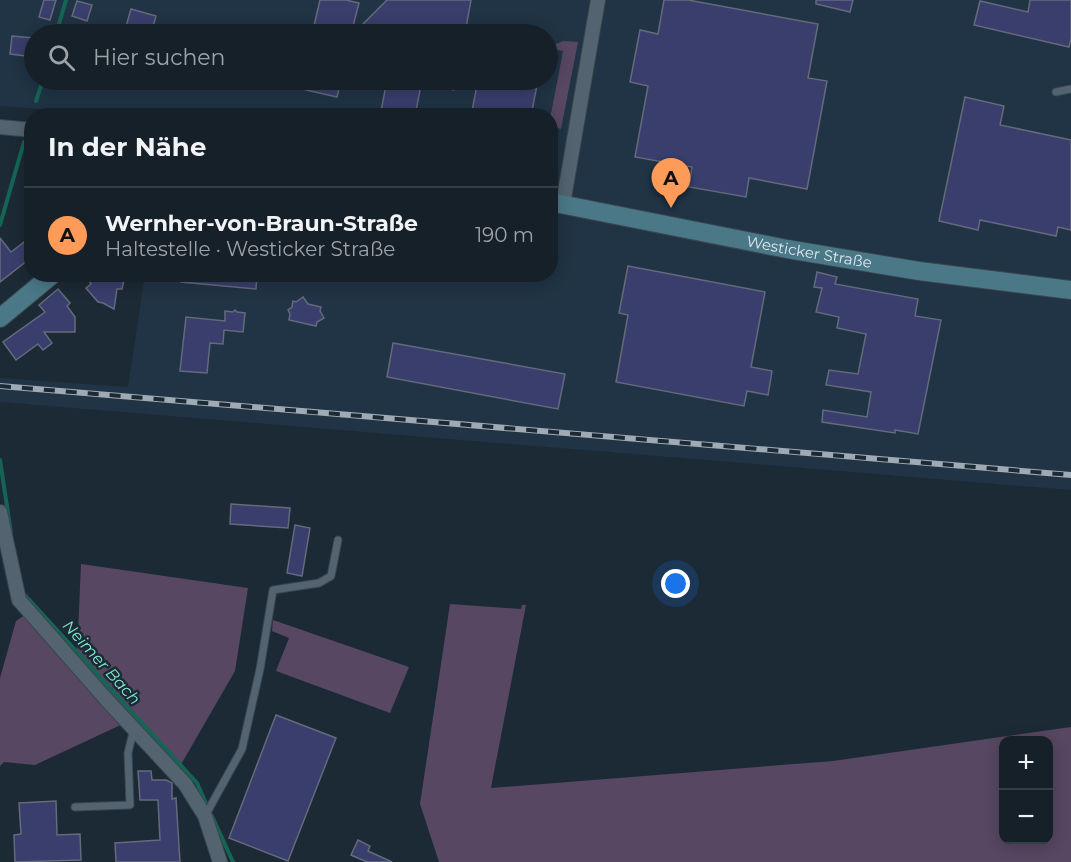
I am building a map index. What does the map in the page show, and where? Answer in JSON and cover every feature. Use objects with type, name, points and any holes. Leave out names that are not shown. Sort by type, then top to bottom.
[{"type":"main road","name":"Westicker Straße","points":[[558,203],[868,263],[1071,290]]},
{"type":"main road","points":[[0,318],[43,282]]},
{"type":"street","points":[[558,198],[598,0]]},
{"type":"street","points":[[0,127],[24,129]]},
{"type":"street","points":[[0,512],[19,600],[185,784],[205,816],[220,862]]},
{"type":"lane","points":[[1056,92],[1071,89]]},
{"type":"lane","points":[[205,816],[242,749],[260,669],[273,590],[319,583],[331,576],[338,540]]},
{"type":"lane","points":[[75,807],[130,805],[128,753],[134,729]]},
{"type":"shaded area","points":[[0,0],[1071,0],[1071,490],[0,402],[0,378],[128,387],[144,282],[558,282],[558,108],[28,108],[0,106]]},
{"type":"shaded area","points":[[563,41],[578,42],[561,129],[558,128],[558,108],[552,108],[556,90],[558,90],[563,51],[558,50],[558,43]]},
{"type":"shaded area","points":[[81,564],[248,588],[235,671],[179,768],[77,656]]},
{"type":"shaded area","points":[[450,604],[521,609],[522,605],[526,605],[491,788],[833,761],[999,737],[999,844],[1053,844],[1053,736],[1008,736],[1071,727],[1071,862],[439,862],[420,804]]},
{"type":"shaded area","points":[[28,613],[127,722],[35,765],[4,762],[0,766],[0,678],[16,621]]},
{"type":"shaded area","points":[[273,620],[409,667],[390,713],[276,671],[289,638],[272,631]]},
{"type":"building","points":[[44,0],[56,0],[50,20],[39,17]]},
{"type":"building","points":[[320,0],[346,0],[359,3],[354,24],[314,24]]},
{"type":"building","points":[[387,0],[471,0],[467,24],[363,24]]},
{"type":"building","points":[[664,0],[688,0],[818,24],[808,78],[827,81],[807,189],[749,178],[746,197],[689,187],[692,167],[635,157],[648,86],[630,82],[640,30],[658,34]]},
{"type":"building","points":[[816,0],[853,0],[850,12],[816,4]]},
{"type":"building","points":[[1030,0],[1071,0],[1069,47],[974,25],[980,1],[1028,12]]},
{"type":"building","points":[[77,1],[92,5],[87,21],[72,16]]},
{"type":"building","points":[[131,9],[156,16],[154,24],[127,24]]},
{"type":"building","points":[[12,36],[24,37],[24,56],[10,54]]},
{"type":"building","points":[[306,90],[339,90],[337,97]]},
{"type":"building","points":[[385,90],[420,90],[417,108],[382,108]]},
{"type":"building","points":[[476,90],[536,90],[533,108],[473,108]]},
{"type":"building","points":[[965,97],[1004,106],[1000,125],[1071,140],[1071,230],[1058,227],[1056,236],[980,220],[978,230],[939,221]]},
{"type":"building","points":[[0,238],[11,252],[24,242],[24,263],[0,282]]},
{"type":"building","points":[[628,266],[765,292],[751,367],[772,371],[768,395],[747,391],[744,406],[616,382],[628,315],[619,313]]},
{"type":"building","points":[[817,272],[837,277],[835,284],[918,299],[915,316],[941,320],[918,434],[895,430],[895,433],[822,422],[823,410],[867,417],[871,392],[826,385],[829,370],[858,374],[866,334],[837,328],[839,317],[816,312],[822,288],[814,287]]},
{"type":"building","points":[[90,282],[124,282],[122,289],[117,289],[114,309],[98,302],[86,288],[91,284]]},
{"type":"building","points":[[181,282],[256,282],[256,289]]},
{"type":"building","points":[[58,289],[70,303],[67,306],[75,317],[75,332],[44,332],[52,343],[43,350],[38,344],[16,360],[3,342],[45,312],[39,305]]},
{"type":"building","points":[[303,297],[308,304],[321,307],[320,311],[324,318],[317,322],[316,326],[289,320],[288,310],[292,307],[293,301],[296,302]]},
{"type":"building","points":[[235,310],[245,313],[243,332],[224,330],[223,344],[210,343],[207,373],[180,371],[186,317],[225,321],[225,311]]},
{"type":"building","points":[[393,343],[565,374],[558,409],[387,377]]},
{"type":"building","points":[[231,504],[290,508],[288,528],[230,524]]},
{"type":"building","points":[[295,525],[310,528],[302,576],[287,573]]},
{"type":"building","points":[[276,715],[336,738],[288,861],[229,838]]},
{"type":"building","points":[[138,771],[151,771],[152,780],[166,780],[172,783],[172,799],[176,798],[180,862],[116,862],[115,843],[160,840],[158,800],[140,800]]},
{"type":"building","points":[[56,801],[57,835],[80,834],[81,860],[15,862],[14,835],[21,834],[19,803]]},
{"type":"building","points":[[358,840],[370,846],[368,851],[392,862],[367,862],[351,855]]},
{"type":"waterway","name":"Neimer Bach","points":[[59,24],[66,0]]},
{"type":"waterway","name":"Neimer Bach","points":[[36,101],[40,90]]},
{"type":"waterway","name":"Neimer Bach","points":[[0,225],[24,142]]},
{"type":"waterway","name":"Neimer Bach","points":[[0,460],[11,533]]},
{"type":"waterway","name":"Neimer Bach","points":[[23,593],[197,783],[209,810]]},
{"type":"waterway","name":"Neimer Bach","points":[[212,816],[233,862]]},
{"type":"railway","points":[[0,386],[1071,475]]},
{"type":"place","name":"Wernher-von-Braun-Straße","points":[[671,208]]}]
